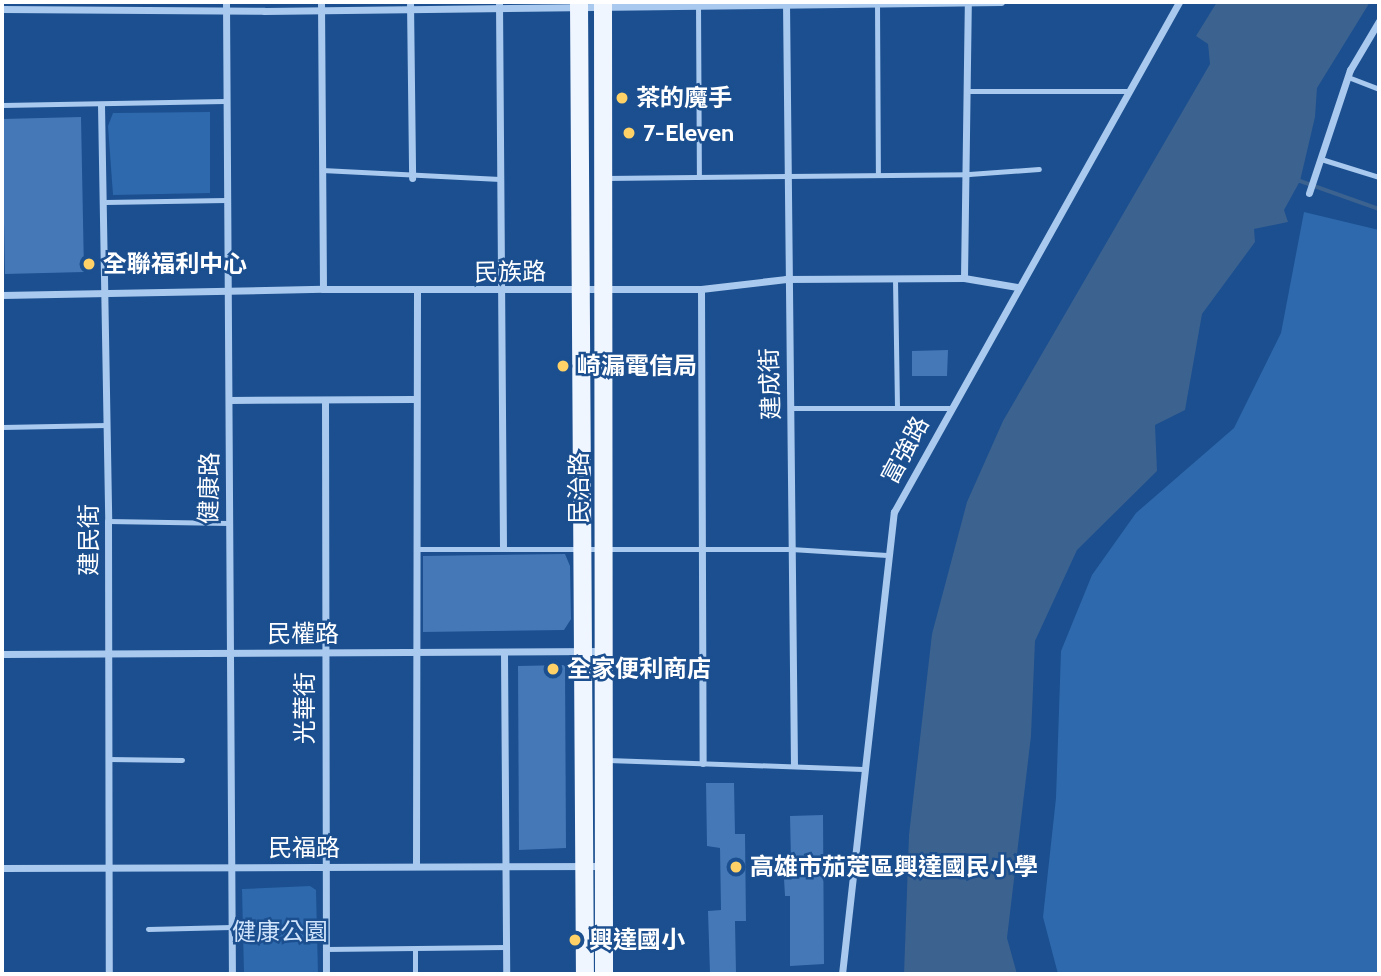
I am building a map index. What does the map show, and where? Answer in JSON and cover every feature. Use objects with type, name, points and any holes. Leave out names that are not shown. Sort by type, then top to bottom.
[{"type":"main road","name":"民治路","points":[[579,3],[587,866],[585,974]]},
{"type":"main road","name":"民治路","points":[[603,3],[606,867],[604,974]]},
{"type":"street","points":[[964,278],[969,174],[968,2]]},
{"type":"street","points":[[2,9],[103,4],[227,6],[1001,2]]},
{"type":"street","name":"富強路","points":[[842,974],[887,555],[894,512],[949,408],[1180,2]]},
{"type":"street","name":"建成街","points":[[786,3],[786,279],[794,765]]},
{"type":"street","points":[[410,4],[412,178]]},
{"type":"street","points":[[499,4],[503,546]]},
{"type":"street","points":[[321,5],[323,289]]},
{"type":"street","name":"健康路","points":[[227,6],[225,101],[232,974]]},
{"type":"street","points":[[1309,193],[1348,77],[1379,21]]},
{"type":"street","name":"建民街","points":[[101,105],[108,521],[108,974]]},
{"type":"street","name":"民族路","points":[[2,295],[227,293],[323,289],[417,292],[701,289],[786,279],[964,278],[1017,287]]},
{"type":"street","points":[[701,289],[703,763]]},
{"type":"street","points":[[416,866],[414,399],[417,292]]},
{"type":"street","points":[[229,400],[414,399]]},
{"type":"street","name":"光華街","points":[[325,400],[326,974]]},
{"type":"street","name":"民權路","points":[[2,654],[605,651]]},
{"type":"street","points":[[504,653],[506,974]]},
{"type":"street","name":"民福路","points":[[2,869],[606,867]]},
{"type":"lane","points":[[698,3],[699,177]]},
{"type":"lane","points":[[877,3],[878,175]]},
{"type":"lane","points":[[1348,77],[1379,89]]},
{"type":"lane","points":[[968,91],[1129,91]]},
{"type":"lane","points":[[2,105],[225,101]]},
{"type":"lane","points":[[1321,159],[1379,177]]},
{"type":"lane","points":[[602,178],[969,174],[1039,169]]},
{"type":"lane","points":[[321,170],[412,178],[500,179]]},
{"type":"lane","points":[[104,202],[226,200]]},
{"type":"lane","points":[[895,279],[897,407]]},
{"type":"lane","points":[[790,408],[949,408]]},
{"type":"lane","points":[[2,427],[107,425]]},
{"type":"lane","points":[[108,521],[228,523]]},
{"type":"lane","points":[[416,549],[503,546],[584,552],[791,549],[887,555]]},
{"type":"lane","points":[[106,760],[182,760]]},
{"type":"lane","points":[[605,760],[863,769]]},
{"type":"lane","points":[[148,929],[231,927]]},
{"type":"lane","points":[[326,949],[506,947]]},
{"type":"lane","points":[[415,949],[415,974]]},
{"type":"green space","points":[[210,112],[210,193],[113,195],[108,126],[113,113]]},
{"type":"green space","points":[[1304,212],[1379,230],[1379,974],[1058,974],[1043,917],[1056,798],[1061,651],[1092,575],[1136,513],[1234,428],[1281,333]]},
{"type":"green space","name":"健康公園","points":[[310,886],[316,890],[318,974],[244,974],[242,889]]},
{"type":"shaded area","points":[[1217,2],[1370,2],[1317,88],[1315,117],[1300,181],[1284,210],[1288,222],[1254,229],[1255,242],[1202,314],[1185,410],[1155,425],[1157,471],[1077,550],[1035,641],[1031,736],[1007,938],[1017,974],[904,974],[909,835],[932,634],[967,502],[1003,421],[1210,64],[1208,44],[1196,36]]},
{"type":"building","points":[[81,117],[84,272],[5,274],[2,119]]},
{"type":"building","points":[[948,350],[947,376],[912,376],[912,351]]},
{"type":"building","points":[[565,554],[570,566],[571,619],[564,630],[423,632],[423,556]]},
{"type":"building","points":[[565,665],[566,848],[519,850],[518,666]]},
{"type":"building","points":[[706,783],[734,783],[735,834],[745,834],[746,921],[735,921],[736,972],[710,973],[708,911],[721,910],[720,848],[707,846]]},
{"type":"building","points":[[823,815],[824,964],[790,966],[790,896],[785,896],[783,862],[791,861],[790,816]]},
{"type":"waterway","points":[[1300,181],[1379,209]]},
{"type":"place","name":"茶的魔手","points":[[622,98]]},
{"type":"place","name":"7-Eleven","points":[[629,133]]},
{"type":"place","name":"全聯福利中心","points":[[89,264]]},
{"type":"place","name":"崎漏電信局","points":[[563,366]]},
{"type":"place","name":"全家便利商店","points":[[553,669]]},
{"type":"place","name":"高雄市茄萣區興達國民小學","points":[[736,867]]},
{"type":"place","name":"興達國小","points":[[575,940]]}]
